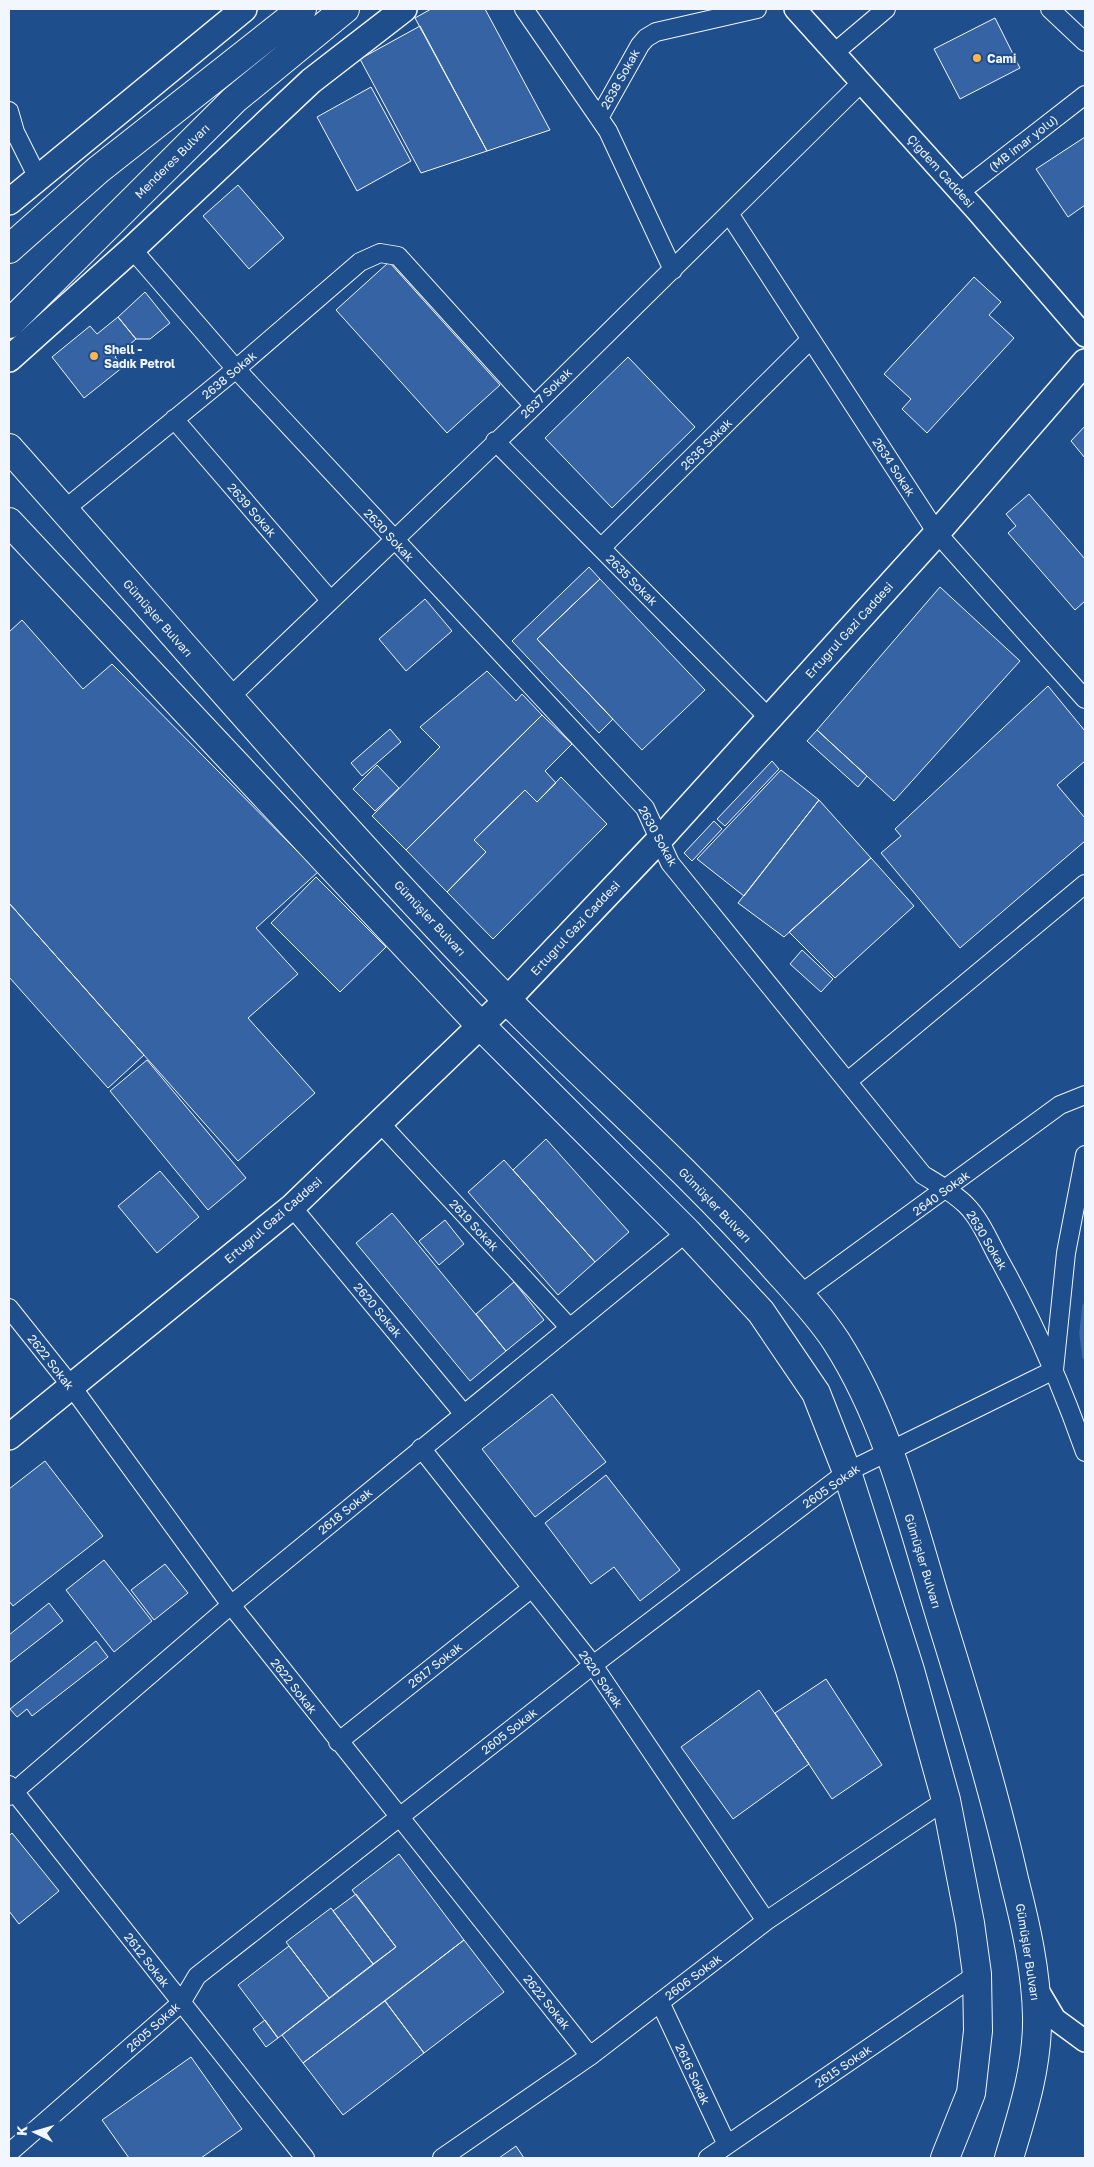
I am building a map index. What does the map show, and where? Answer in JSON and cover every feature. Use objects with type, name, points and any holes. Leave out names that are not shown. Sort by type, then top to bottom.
[{"type":"main road","points":[[9,202],[244,9]]},
{"type":"main road","points":[[9,249],[98,170],[302,9]]},
{"type":"main road","name":"Menderes Bulvarı","points":[[9,324],[234,100],[344,9]]},
{"type":"main road","points":[[9,359],[132,249],[311,81],[404,9]]},
{"type":"main road","name":"Ertuğrul Gazi Caddesi","points":[[9,1437],[292,1207],[507,1000],[770,718],[937,533],[1085,362]]},
{"type":"main road","name":"Gümüşler Bulvarı","points":[[9,448],[228,699],[343,827],[507,1000],[729,1218],[832,1334],[857,1375],[888,1451],[998,1808],[1022,1911],[1036,1986],[1038,2023],[1030,2086],[1009,2158]]},
{"type":"main road","points":[[9,522],[480,1025],[687,1232],[762,1312],[816,1393],[846,1472],[910,1670],[946,1800],[970,1923],[978,1974],[978,2032],[971,2092],[945,2158]]},
{"type":"street","points":[[524,9],[608,131],[673,270]]},
{"type":"street","name":"2638 Sokak","points":[[598,118],[646,38],[656,32],[757,9]]},
{"type":"street","name":"Çiğdem Caddesi","points":[[795,9],[960,192],[1085,336]]},
{"type":"street","points":[[834,54],[886,9]]},
{"type":"street","points":[[1050,9],[1085,42]]},
{"type":"street","name":"2637 Sokak","points":[[228,699],[495,441],[534,406],[861,83]]},
{"type":"street","name":"(MB imar yolu)","points":[[960,192],[1085,95]]},
{"type":"street","points":[[9,111],[15,132],[38,178]]},
{"type":"street","name":"2634 Sokak","points":[[730,214],[937,533],[1085,699]]},
{"type":"street","name":"2630 Sokak","points":[[132,249],[236,369],[645,808],[670,862],[923,1175],[947,1189],[968,1206],[983,1229],[1025,1307],[1054,1370],[1085,1452]]},
{"type":"street","name":"2638 Sokak","points":[[64,510],[236,369],[360,262],[380,253],[398,256],[534,406]]},
{"type":"street","name":"2636 Sokak","points":[[601,548],[811,340]]},
{"type":"street","name":"2639 Sokak","points":[[174,419],[330,600]]},
{"type":"street","name":"2635 Sokak","points":[[495,441],[770,718]]},
{"type":"street","points":[[848,1081],[1085,884]]},
{"type":"street","name":"2640 Sokak","points":[[799,1295],[947,1189],[1060,1104],[1085,1095]]},
{"type":"street","name":"2619 Sokak","points":[[379,1122],[569,1327]]},
{"type":"street","points":[[1054,1370],[1066,1253],[1085,1156]]},
{"type":"street","name":"2620 Sokak","points":[[292,1207],[463,1413]]},
{"type":"street","name":"2618 Sokak","points":[[11,1791],[231,1605],[463,1413],[687,1232]]},
{"type":"street","name":"2622 Sokak","points":[[9,1308],[72,1387],[231,1605],[398,1818],[590,2056]]},
{"type":"street","name":"2605 Sokak","points":[[9,2153],[180,2003],[197,1976],[593,1665],[846,1472],[1054,1370]]},
{"type":"street","name":"2620 Sokak","points":[[421,1448],[593,1665],[766,1921]]},
{"type":"street","name":"2617 Sokak","points":[[338,1742],[532,1588]]},
{"type":"street","name":"2612 Sokak","points":[[11,1791],[305,2158]]},
{"type":"street","name":"2606 Sokak","points":[[442,2158],[590,2056],[766,1921],[946,1800]]},
{"type":"street","name":"2615 Sokak","points":[[708,2158],[978,1974]]},
{"type":"street","points":[[1036,1986],[1055,2019],[1085,2041]]},
{"type":"street","name":"2616 Sokak","points":[[660,2002],[726,2145]]},
{"type":"building","points":[[431,9],[485,9],[550,130],[487,151],[415,18]]},
{"type":"building","name":"Cami","points":[[995,18],[1020,68],[960,99],[934,49]]},
{"type":"building","points":[[420,26],[487,151],[421,173],[360,59]]},
{"type":"building","points":[[371,87],[411,161],[357,191],[317,117]]},
{"type":"building","points":[[1085,137],[1085,205],[1068,217],[1036,169]]},
{"type":"building","points":[[238,185],[284,238],[249,269],[203,216]]},
{"type":"building","points":[[389,262],[500,385],[447,433],[336,310]]},
{"type":"building","points":[[974,277],[1001,302],[989,315],[1014,338],[927,433],[902,409],[911,399],[884,374]]},
{"type":"building","points":[[145,292],[170,323],[150,339],[136,339],[118,317]]},
{"type":"building","points":[[118,317],[136,339],[115,357],[123,367],[84,398],[52,357],[90,326],[97,334]]},
{"type":"building","points":[[628,357],[695,427],[612,508],[545,438]]},
{"type":"building","points":[[1085,426],[1085,458],[1071,441]]},
{"type":"building","points":[[1029,494],[1085,559],[1085,601],[1075,610],[1008,533],[1016,526],[1006,514]]},
{"type":"building","points":[[589,567],[600,579],[537,639],[613,719],[599,733],[512,641]]},
{"type":"building","points":[[600,579],[705,690],[642,750],[537,639]]},
{"type":"building","points":[[940,587],[1020,661],[894,801],[817,730]]},
{"type":"building","points":[[425,599],[452,631],[406,671],[379,639]]},
{"type":"building","points":[[22,620],[83,689],[112,664],[318,872],[256,928],[298,974],[248,1018],[315,1093],[238,1161],[9,903],[9,632]]},
{"type":"building","points":[[487,671],[516,701],[522,694],[542,715],[406,850],[372,816],[440,747],[420,727]]},
{"type":"building","points":[[1048,686],[1085,731],[1085,761],[1057,785],[1085,818],[1085,841],[960,948],[881,853],[901,836],[895,829]]},
{"type":"building","points":[[542,715],[572,744],[545,771],[556,783],[537,802],[525,790],[474,840],[486,852],[447,892],[406,850]]},
{"type":"building","points":[[390,729],[401,742],[362,776],[351,763]]},
{"type":"building","points":[[817,730],[867,776],[858,787],[807,741]]},
{"type":"building","points":[[772,761],[779,769],[725,826],[717,819]]},
{"type":"building","points":[[377,765],[399,788],[375,811],[353,789]]},
{"type":"building","points":[[781,770],[819,800],[744,896],[697,859]]},
{"type":"building","points":[[561,777],[607,824],[493,939],[447,892],[486,852],[474,840],[525,790],[537,802]]},
{"type":"building","points":[[819,800],[871,858],[784,937],[738,903]]},
{"type":"building","points":[[714,821],[722,829],[692,861],[684,853]]},
{"type":"building","points":[[871,858],[914,906],[835,978],[789,932]]},
{"type":"building","points":[[316,877],[386,947],[340,992],[271,923]]},
{"type":"building","points":[[9,903],[144,1055],[108,1088],[9,977]]},
{"type":"building","points":[[802,950],[833,979],[821,992],[790,964]]},
{"type":"building","points":[[147,1060],[246,1178],[208,1210],[110,1091]]},
{"type":"building","points":[[546,1139],[629,1232],[595,1262],[513,1170]]},
{"type":"building","points":[[504,1160],[595,1262],[558,1295],[468,1192]]},
{"type":"building","points":[[160,1171],[199,1217],[157,1253],[118,1206]]},
{"type":"building","points":[[392,1213],[506,1351],[470,1381],[356,1243]]},
{"type":"building","points":[[445,1220],[464,1244],[439,1265],[419,1241]]},
{"type":"building","points":[[514,1282],[544,1320],[506,1351],[476,1314]]},
{"type":"building","points":[[552,1394],[606,1462],[535,1517],[482,1449]]},
{"type":"building","points":[[45,1461],[103,1536],[13,1606],[9,1601],[9,1489]]},
{"type":"building","points":[[606,1475],[680,1570],[640,1601],[614,1567],[591,1584],[545,1523]]},
{"type":"building","points":[[104,1560],[152,1621],[114,1652],[66,1590]]},
{"type":"building","points":[[165,1564],[188,1593],[154,1620],[131,1590]]},
{"type":"building","points":[[49,1603],[63,1621],[9,1663],[9,1635]]},
{"type":"building","points":[[96,1641],[108,1657],[32,1716],[27,1709],[17,1717],[10,1709]]},
{"type":"building","points":[[826,1679],[882,1765],[832,1799],[775,1713]]},
{"type":"building","points":[[759,1690],[809,1764],[733,1819],[681,1747]]},
{"type":"building","points":[[12,1833],[59,1891],[19,1924],[9,1911],[9,1836]]},
{"type":"building","points":[[399,1854],[464,1940],[303,2063],[282,2035],[396,1947],[352,1890]]},
{"type":"building","points":[[356,1894],[396,1947],[373,1964],[333,1911]]},
{"type":"building","points":[[331,1908],[373,1964],[329,1998],[286,1942]]},
{"type":"building","points":[[464,1940],[504,1992],[424,2053],[385,2001]]},
{"type":"building","points":[[289,1946],[329,1998],[278,2038],[238,1985]]},
{"type":"building","points":[[385,2001],[424,2053],[343,2115],[303,2063]]},
{"type":"building","points":[[265,2020],[278,2038],[266,2047],[253,2029]]},
{"type":"building","points":[[191,2057],[242,2129],[201,2158],[129,2158],[102,2120]]},
{"type":"building","points":[[516,2146],[524,2158],[499,2158]]},
{"type":"waterway","points":[[1085,1306],[1082,1333],[1085,1357]]},
{"type":"place","name":"Cami","points":[[977,58]]},
{"type":"place","name":"Shell - Sadık Petrol","points":[[94,356]]}]
